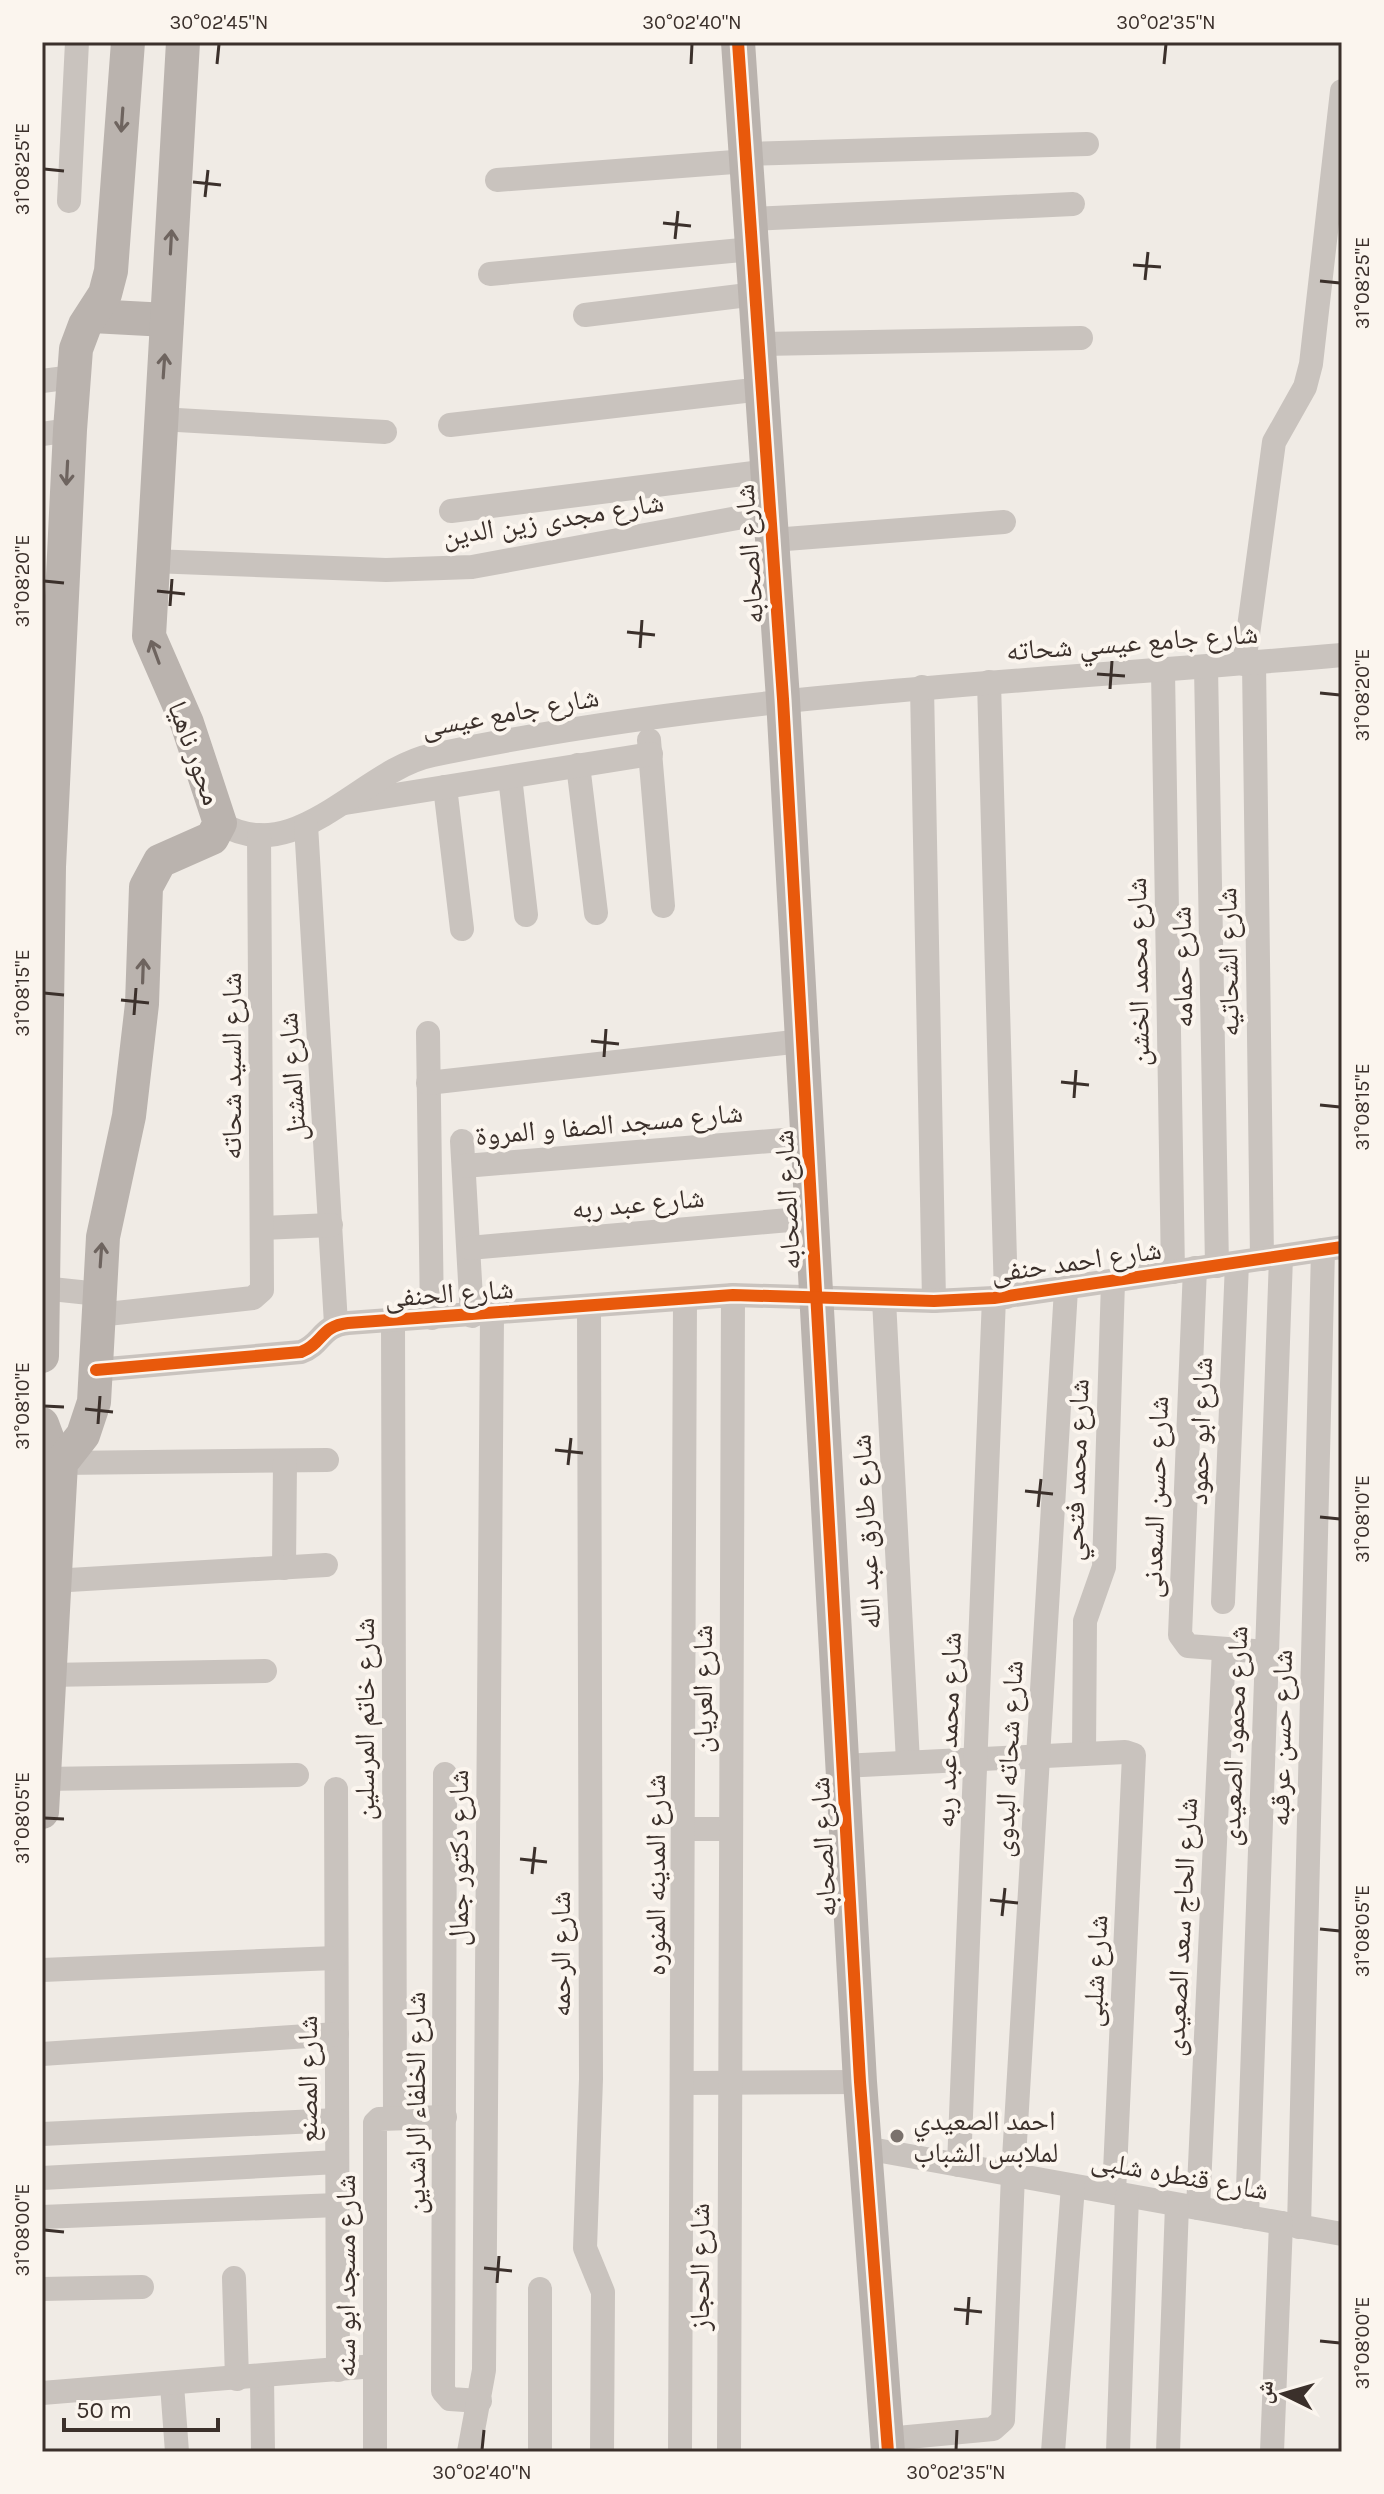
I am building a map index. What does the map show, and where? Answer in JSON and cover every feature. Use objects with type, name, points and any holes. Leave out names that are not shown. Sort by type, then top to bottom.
[{"type":"main road","points":[[42,1356],[48,734],[58,379],[105,294],[111,271],[128,42]]},
{"type":"main road","name":"محور ناهيا","points":[[61,1463],[83,1435],[90,1419],[105,1217],[125,1138],[137,1046],[146,887],[160,861],[212,838],[220,823],[187,723],[149,636],[183,42]]},
{"type":"main road","name":"شارع الصحابه","points":[[738,42],[783,699],[860,2082],[887,2446]]},
{"type":"main road","points":[[92,316],[167,320]]},
{"type":"main road","points":[[42,1424],[52,1451],[61,1463],[52,1581],[43,1795]]},
{"type":"street","points":[[69,201],[77,42]]},
{"type":"street","name":"شارع الشحاتيه","points":[[1271,1258],[1249,663],[1274,442],[1305,387],[1311,364],[1342,91]]},
{"type":"street","points":[[497,180],[746,157],[1087,144]]},
{"type":"street","points":[[490,274],[752,234],[1073,204]]},
{"type":"street","points":[[585,315],[756,294]]},
{"type":"street","points":[[759,344],[1081,338]]},
{"type":"street","points":[[450,425],[762,389]]},
{"type":"street","points":[[160,419],[385,432]]},
{"type":"street","points":[[451,511],[768,471]]},
{"type":"street","name":"شارع مجدى زين الدين","points":[[152,561],[386,570],[472,567],[772,526],[1004,522]]},
{"type":"street","name":"شارع جامع عيسي شحاته","points":[[783,699],[1342,655]]},
{"type":"street","name":"شارع حمامه","points":[[1205,1267],[1206,667]]},
{"type":"street","name":"شارع محمد الخشن","points":[[1163,671],[1205,1267]]},
{"type":"street","name":"شارع محمد عبد ربه","points":[[959,2165],[1000,1297],[989,682]]},
{"type":"street","points":[[922,687],[934,1301]]},
{"type":"street","name":"شارع جامع عيسى","points":[[220,823],[240,834],[259,835],[306,825],[407,762],[431,755],[648,718],[783,699]]},
{"type":"street","points":[[648,718],[663,906]]},
{"type":"street","points":[[338,805],[651,754]]},
{"type":"street","points":[[578,765],[596,913]]},
{"type":"street","points":[[510,777],[526,915]]},
{"type":"street","points":[[445,787],[462,929]]},
{"type":"street","name":"شارع المشتل","points":[[306,825],[336,1324]]},
{"type":"street","name":"شارع السيد شحاته","points":[[99,1304],[259,1296],[263,1288],[259,835]]},
{"type":"street","points":[[428,1033],[432,1318]]},
{"type":"street","points":[[428,1083],[802,1041]]},
{"type":"street","name":"شارع مسجد الصفا و المروة","points":[[464,1166],[808,1138]]},
{"type":"street","name":"شارع دكتور جمال","points":[[462,1141],[469,1248],[482,1316],[484,2370],[469,2452]]},
{"type":"street","name":"شارع عبد ربه","points":[[469,1248],[812,1218]]},
{"type":"street","points":[[262,1228],[331,1225]]},
{"type":"street","name":"شارع احمد حنفى","points":[[816,1295],[934,1301],[1000,1297],[1333,1249]]},
{"type":"street","name":"شارع حسن عرقبه","points":[[1272,2452],[1290,2225],[1333,1249]]},
{"type":"street","name":"شارع محمود الصعيدى","points":[[1247,2217],[1267,1652],[1271,1258]]},
{"type":"street","name":"شارع ابو حمود","points":[[1205,1267],[1223,1602]]},
{"type":"street","name":"شارع حسن السعدنى","points":[[1205,1267],[1180,1635],[1188,1646],[1267,1652]]},
{"type":"street","name":"شارع محمد فتحي","points":[[1084,1754],[1085,1621],[1104,1567],[1113,1282]]},
{"type":"street","points":[[43,1288],[99,1304]]},
{"type":"street","name":"شارع شحاته البدوى","points":[[986,2435],[1013,2175],[1066,1289]]},
{"type":"street","name":"شارع الحنفى","points":[[336,1324],[482,1316],[733,1295],[816,1295]]},
{"type":"street","name":"شارع العريان","points":[[730,2083],[733,1295]]},
{"type":"street","name":"شارع المدينه المنوره","points":[[680,2452],[686,1829],[685,1299]]},
{"type":"street","name":"شارع طارق عبد الله","points":[[884,1300],[908,1762]]},
{"type":"street","name":"شارع الرحمه","points":[[589,1307],[591,2079],[585,2248],[603,2292],[602,2452]]},
{"type":"street","name":"شارع خاتم المرسلين","points":[[393,1320],[395,2117]]},
{"type":"street","points":[[96,1370],[301,1352],[310,1349],[327,1328],[336,1324]]},
{"type":"street","points":[[61,1463],[327,1460]]},
{"type":"street","points":[[284,1568],[285,1462]]},
{"type":"street","points":[[52,1581],[326,1565]]},
{"type":"street","name":"شارع الحاج سعد الصعيدى","points":[[1168,2452],[1188,2206],[1224,1649]]},
{"type":"street","points":[[48,1675],[265,1671]]},
{"type":"street","name":"شارع شلبى","points":[[1084,1754],[1133,1753],[1121,2194],[1118,2452]]},
{"type":"street","points":[[842,1766],[1084,1754]]},
{"type":"street","name":"شارع الخلفاء الراشدين","points":[[445,1774],[443,2391],[450,2399],[480,2401]]},
{"type":"street","points":[[43,1795],[297,1775]]},
{"type":"street","name":"شارع المصنع","points":[[336,1789],[338,2370]]},
{"type":"street","points":[[686,1829],[731,1829]]},
{"type":"street","points":[[42,1970],[335,1958]]},
{"type":"street","points":[[42,2054],[337,2034]]},
{"type":"street","points":[[684,2083],[860,2082]]},
{"type":"street","name":"شارع الحجاز","points":[[729,2452],[730,2083]]},
{"type":"street","points":[[395,2117],[445,2117]]},
{"type":"street","name":"شارع مسجد ابو سنه","points":[[375,2452],[374,2125],[379,2119],[395,2117]]},
{"type":"street","points":[[42,2134],[337,2120]]},
{"type":"street","name":"شارع قنطره شلبى","points":[[865,2148],[1342,2234]]},
{"type":"street","points":[[42,2178],[337,2162]]},
{"type":"street","points":[[1053,2452],[1073,2186]]},
{"type":"street","points":[[42,2217],[337,2205]]},
{"type":"street","points":[[234,2278],[237,2379]]},
{"type":"street","points":[[42,2289],[142,2287]]},
{"type":"street","points":[[540,2289],[540,2452]]},
{"type":"street","points":[[42,2393],[172,2385],[375,2366]]},
{"type":"street","points":[[262,2377],[263,2452]]},
{"type":"street","points":[[172,2385],[177,2452]]},
{"type":"street","points":[[887,2446],[986,2435]]},
{"type":"cycle path","points":[[738,42],[783,699],[860,2082],[888,2452]]},
{"type":"cycle path","points":[[96,1370],[301,1352],[314,1345],[327,1331],[348,1323],[733,1295],[934,1301],[994,1298],[1342,1247]]},
{"type":"place","name":"احمد الصعيدي لملابس الشباب","points":[[897,2136]]}]
